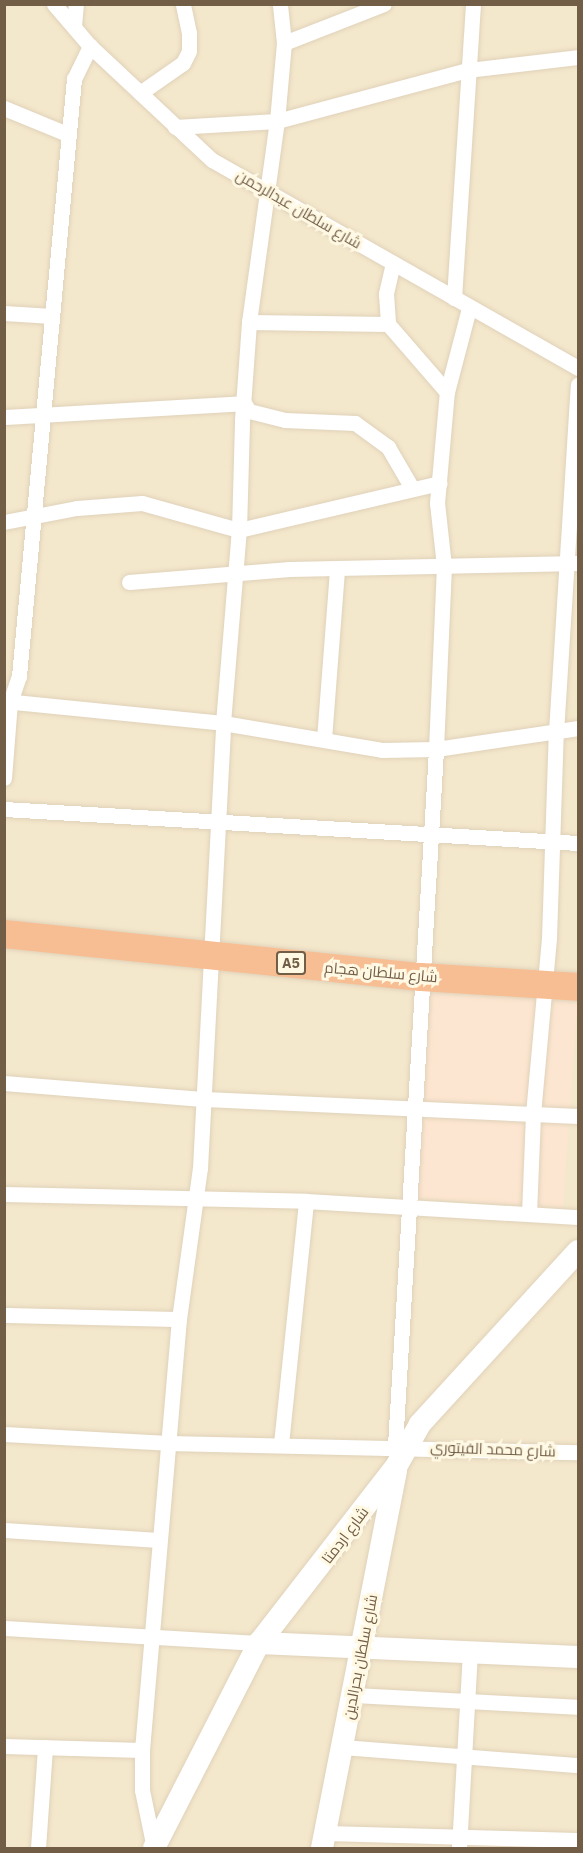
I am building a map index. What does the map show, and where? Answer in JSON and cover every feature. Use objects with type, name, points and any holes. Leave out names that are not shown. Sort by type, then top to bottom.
[{"type":"highway","name":"شارع سلطان هجام","points":[[4,934],[421,977],[579,987]]},
{"type":"main road","name":"شارع اردمتا","points":[[154,1848],[259,1643],[420,1424],[579,1251]]},
{"type":"main road","name":"شارع سلطان بحرالدين","points":[[324,1841],[400,1453]]},
{"type":"main road","points":[[259,1643],[579,1657]]},
{"type":"street","name":"شارع سلطان عبدالرحمن","points":[[54,4],[90,46],[212,160],[270,189],[469,308],[579,368]]},
{"type":"street","points":[[74,26],[76,4]]},
{"type":"street","points":[[140,93],[173,72],[189,51],[183,4]]},
{"type":"street","points":[[154,1848],[142,1790],[142,1750],[178,1319],[198,1197],[205,1099],[210,955],[223,723],[239,530],[249,322],[278,121],[284,43],[280,4]]},
{"type":"street","points":[[284,43],[384,4]]},
{"type":"street","points":[[454,298],[473,4]]},
{"type":"street","points":[[4,778],[7,701],[19,676],[67,134],[74,79],[90,46]]},
{"type":"street","points":[[175,127],[278,121],[468,70],[579,57]]},
{"type":"street","points":[[4,108],[67,134]]},
{"type":"street","points":[[393,263],[386,294],[388,324],[447,392]]},
{"type":"street","points":[[400,1453],[407,1207],[436,749],[444,566],[437,503],[447,392],[469,308]]},
{"type":"street","points":[[4,313],[52,316]]},
{"type":"street","points":[[249,322],[388,324]]},
{"type":"street","points":[[529,1214],[533,1114],[544,985],[556,732],[574,563],[579,385]]},
{"type":"street","points":[[4,417],[244,403]]},
{"type":"street","points":[[244,403],[249,411],[285,420],[355,423],[388,447],[412,488]]},
{"type":"street","points":[[4,522],[33,516],[142,503],[239,530],[440,483]]},
{"type":"street","points":[[129,582],[236,573],[574,563]]},
{"type":"street","points":[[324,739],[337,569]]},
{"type":"street","points":[[7,701],[223,723],[382,750],[436,749],[579,728]]},
{"type":"street","points":[[4,809],[579,843]]},
{"type":"street","points":[[4,1083],[205,1099],[579,1116]]},
{"type":"street","points":[[4,1194],[306,1201],[579,1217]]},
{"type":"street","points":[[282,1444],[306,1201]]},
{"type":"street","points":[[4,1316],[178,1319]]},
{"type":"street","name":"شارع محمد الفيتوري","points":[[4,1434],[168,1443],[282,1444],[400,1453],[579,1452]]},
{"type":"street","points":[[4,1530],[159,1540]]},
{"type":"street","points":[[4,1628],[259,1643]]},
{"type":"street","points":[[460,1841],[465,1702],[470,1653]]},
{"type":"street","points":[[352,1695],[579,1707]]},
{"type":"street","points":[[4,1746],[142,1750]]},
{"type":"street","points":[[38,1848],[45,1747]]},
{"type":"street","points":[[342,1747],[579,1765]]},
{"type":"street","points":[[324,1841],[579,1840]]},
{"type":"shaded area","points":[[5,5],[578,5],[578,1848],[5,1848]]},
{"type":"shaded area","points":[[423,987],[578,998],[563,1208],[408,1197]]}]
